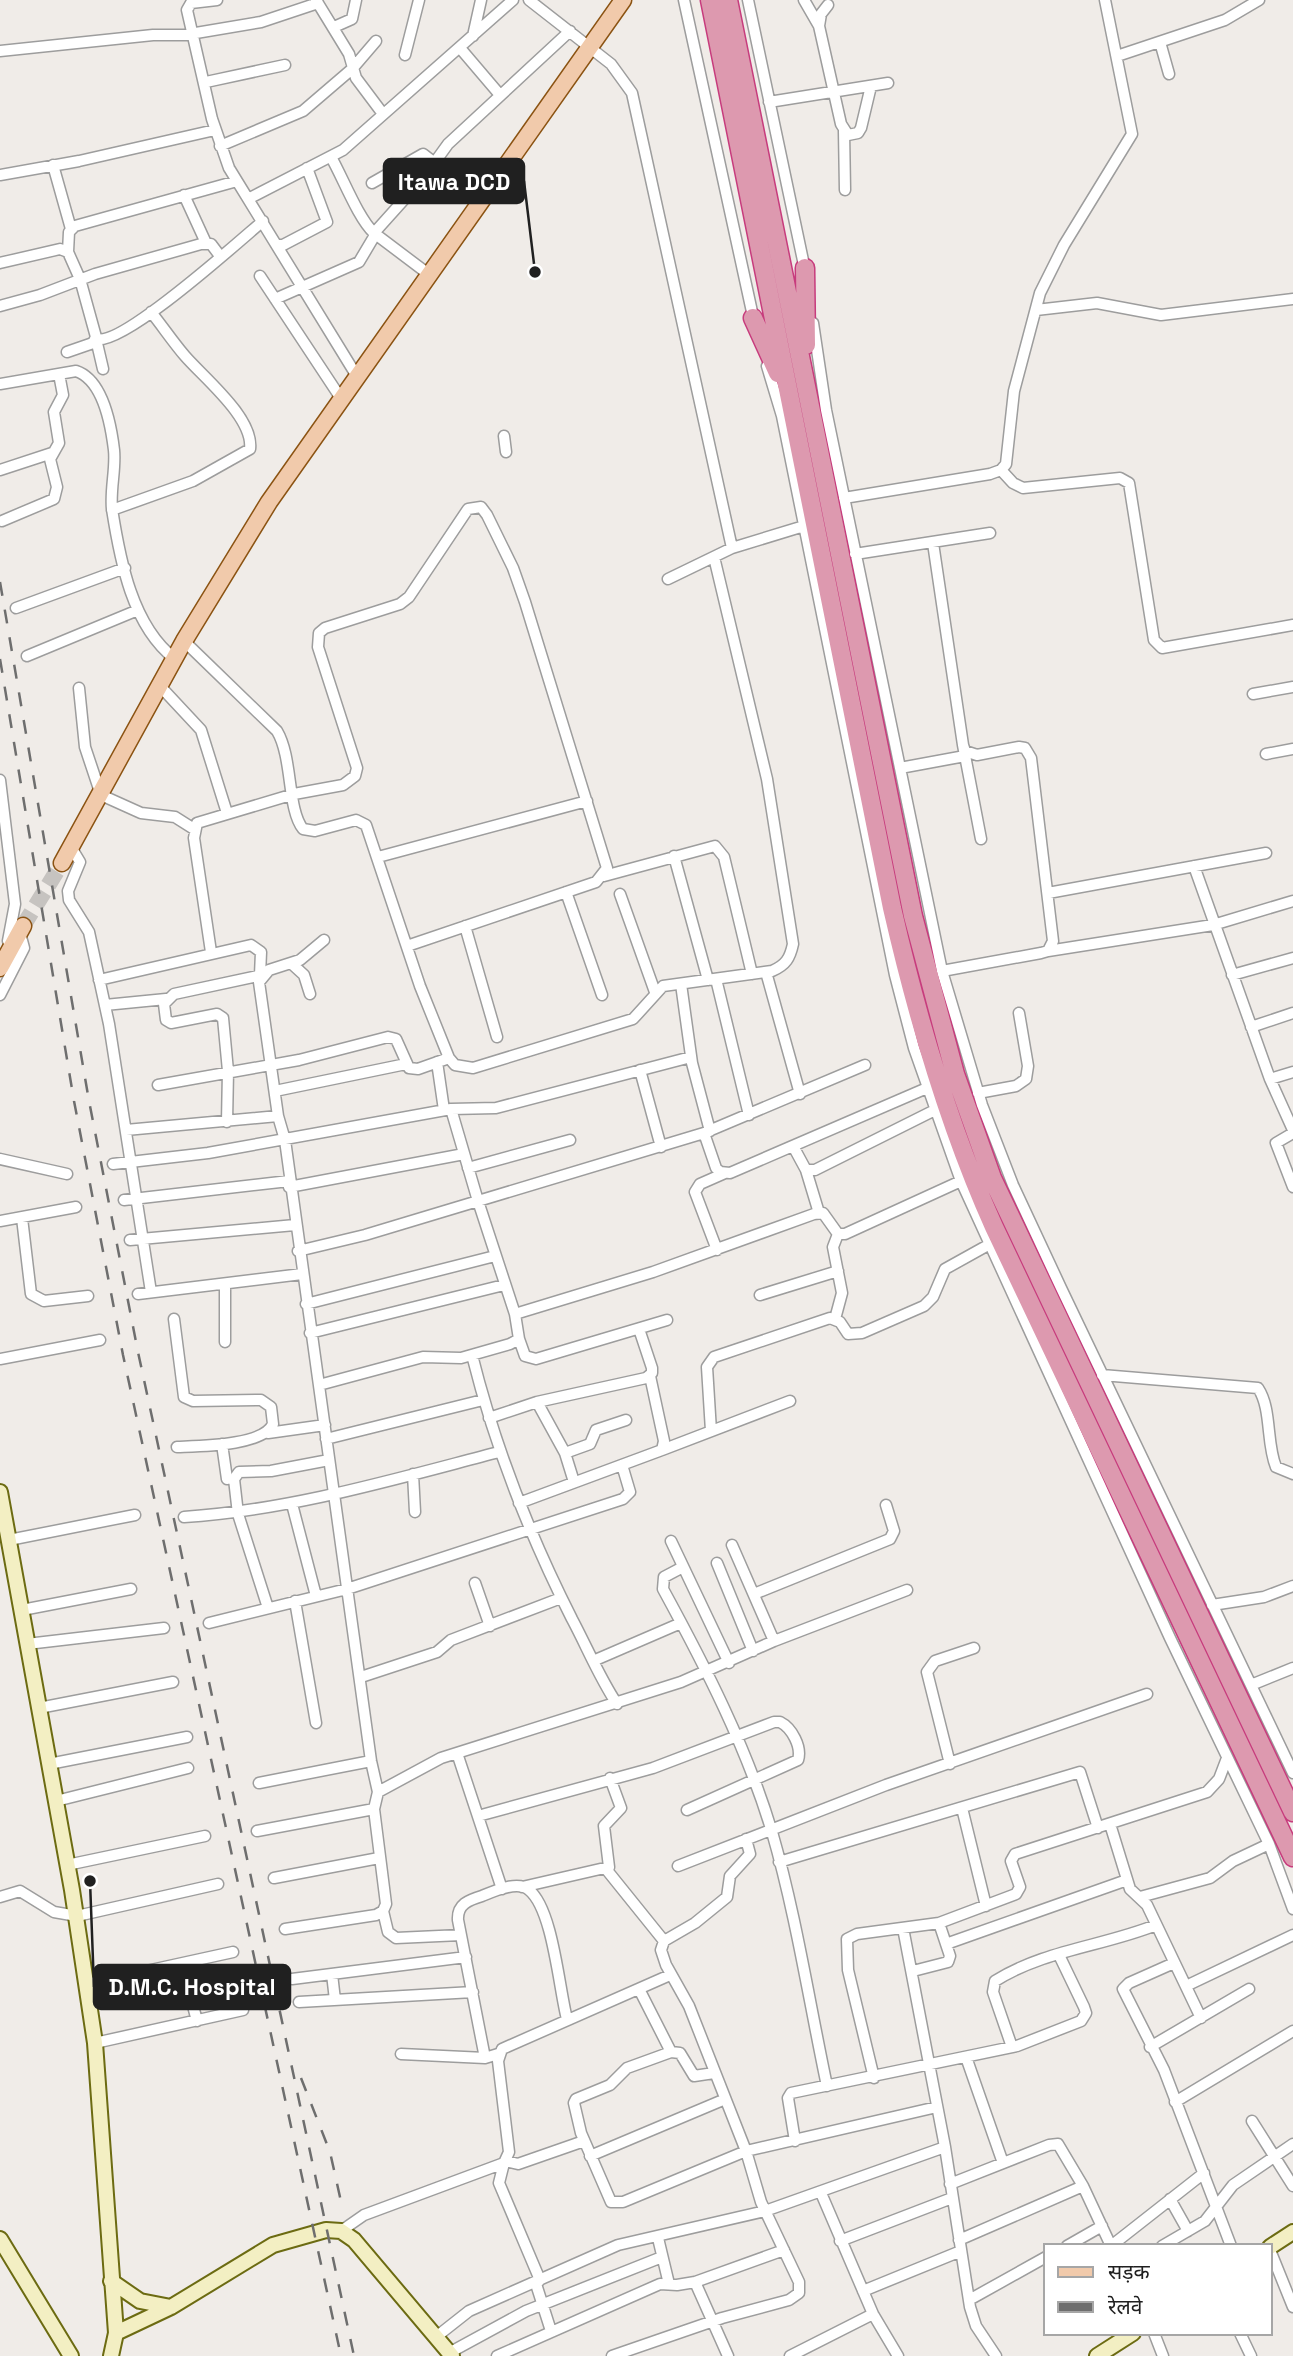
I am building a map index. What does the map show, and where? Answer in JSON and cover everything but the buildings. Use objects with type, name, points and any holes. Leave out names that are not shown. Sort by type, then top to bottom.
[{"type":"highway","points":[[710,0],[892,908],[907,973],[956,1135],[994,1227],[1293,1857]]},
{"type":"highway","points":[[728,0],[913,916],[944,1036],[974,1131],[1010,1214],[1293,1812]]},
{"type":"highway","points":[[805,268],[807,385]]},
{"type":"highway","points":[[753,318],[793,405]]},
{"type":"main road","points":[[62,863],[184,641],[269,502],[431,276],[623,0]]},
{"type":"main road","points":[[0,968],[22,929]]},
{"type":"street","points":[[216,0],[189,5],[187,10],[220,146],[237,181],[358,378]]},
{"type":"street","points":[[334,26],[352,19],[356,0]]},
{"type":"street","points":[[405,55],[419,0]]},
{"type":"street","points":[[473,36],[481,0]]},
{"type":"street","points":[[248,199],[331,157],[513,0]]},
{"type":"street","points":[[529,0],[617,69],[632,93],[732,548]]},
{"type":"street","points":[[684,0],[753,318],[782,416],[895,975],[927,1088],[961,1181],[1269,1844],[1293,1909]]},
{"type":"street","points":[[748,0],[805,268],[826,410],[942,971],[978,1093],[1013,1185],[1293,1773]]},
{"type":"street","points":[[804,0],[819,26],[844,131],[845,190]]},
{"type":"street","points":[[844,498],[1001,470],[1006,464],[1014,391],[1043,285],[1063,245],[1128,144],[1131,126],[1105,0]]},
{"type":"street","points":[[1117,56],[1225,20],[1259,0]]},
{"type":"street","points":[[0,51],[193,32],[261,22],[317,2],[349,54],[356,78],[383,114]]},
{"type":"street","points":[[819,26],[821,14],[828,5]]},
{"type":"street","points":[[275,299],[359,262],[374,234],[435,169],[435,162],[447,145],[570,31]]},
{"type":"street","points":[[220,146],[303,111],[352,69],[376,41]]},
{"type":"street","points":[[1160,42],[1169,74]]},
{"type":"street","points":[[460,48],[500,95]]},
{"type":"street","points":[[206,82],[285,65]]},
{"type":"street","points":[[769,102],[888,83]]},
{"type":"street","points":[[844,131],[848,135],[858,133],[871,86]]},
{"type":"street","points":[[0,175],[215,130]]},
{"type":"street","points":[[372,183],[423,154],[435,162]]},
{"type":"street","points":[[331,157],[353,196],[363,222],[374,234],[394,246],[431,276]]},
{"type":"street","points":[[53,165],[71,229],[68,252],[80,279],[103,369]]},
{"type":"street","points":[[277,244],[283,245],[327,222],[307,168]]},
{"type":"street","points":[[71,229],[237,181]]},
{"type":"street","points":[[184,195],[206,243]]},
{"type":"street","points":[[67,352],[96,339],[107,341],[115,337],[152,312],[262,221]]},
{"type":"street","points":[[0,306],[40,295],[80,279],[206,243],[211,244],[220,256]]},
{"type":"street","points":[[0,263],[60,249],[68,252]]},
{"type":"street","points":[[260,276],[342,400]]},
{"type":"street","points":[[1036,310],[1097,303],[1161,315],[1293,299]]},
{"type":"street","points":[[112,510],[193,481],[250,449],[246,426],[177,347],[152,312]]},
{"type":"street","points":[[0,384],[82,373],[97,391],[114,449],[112,510],[125,569],[149,634],[175,659]]},
{"type":"street","points":[[2,520],[54,499],[57,487],[50,463],[52,453],[59,443],[54,412],[63,395],[59,374]]},
{"type":"street","points":[[504,436],[506,452]]},
{"type":"street","points":[[0,470],[52,453]]},
{"type":"street","points":[[1001,470],[1013,483],[1023,488],[1120,478],[1129,483],[1154,640],[1162,648],[1293,625]]},
{"type":"street","points":[[211,952],[198,874],[194,829],[197,823],[293,794],[343,785],[355,776],[357,768],[318,647],[319,633],[325,628],[400,604],[409,597],[468,509],[474,506],[481,507],[487,515],[513,568],[605,857],[607,868],[604,876]]},
{"type":"street","points":[[668,579],[732,548],[804,526]]},
{"type":"street","points":[[855,554],[989,533]]},
{"type":"street","points":[[933,543],[964,750],[981,839]]},
{"type":"street","points":[[184,641],[277,730],[284,745],[303,829],[315,831],[361,821],[366,825],[449,1058],[455,1065],[472,1068],[621,1023],[643,1011],[655,992],[663,986],[766,972],[782,967],[790,957],[793,944],[766,779],[714,557]]},
{"type":"street","points":[[16,608],[125,569]]},
{"type":"street","points":[[27,656],[138,610]]},
{"type":"street","points":[[159,685],[201,730],[227,813]]},
{"type":"street","points":[[1253,694],[1293,687]]},
{"type":"street","points":[[79,688],[84,739],[101,795],[141,813],[175,817],[194,829]]},
{"type":"street","points":[[900,768],[964,750],[977,755],[1018,747],[1029,752],[1053,941],[1048,951]]},
{"type":"street","points":[[1266,754],[1293,749]]},
{"type":"street","points":[[0,780],[15,917],[0,957]]},
{"type":"street","points":[[377,856],[587,800]]},
{"type":"street","points":[[407,946],[596,882],[604,876],[709,846],[720,850],[752,974]]},
{"type":"street","points":[[71,847],[80,862],[68,891],[69,900],[86,923],[105,1005],[139,1197],[151,1292]]},
{"type":"street","points":[[1048,893],[1266,853]]},
{"type":"street","points":[[674,856],[749,1115]]},
{"type":"street","points":[[1194,866],[1270,1079],[1293,1131],[1276,1143],[1293,1187]]},
{"type":"street","points":[[0,874],[12,878]]},
{"type":"street","points":[[566,892],[602,995]]},
{"type":"street","points":[[620,894],[655,992]]},
{"type":"street","points":[[942,971],[1213,925],[1293,901]]},
{"type":"street","points":[[465,926],[497,1037]]},
{"type":"street","points":[[0,995],[24,948],[22,929]]},
{"type":"street","points":[[105,1005],[166,999],[174,994],[261,975],[292,964],[324,940]]},
{"type":"street","points":[[99,980],[211,952],[256,947],[261,952],[259,982],[278,1116],[285,1140],[298,1251],[371,1761],[379,1791],[374,1809],[386,1904],[383,1912],[388,1932],[396,1938],[461,1935]]},
{"type":"street","points":[[1232,975],[1293,958]]},
{"type":"street","points":[[292,964],[304,975],[310,994]]},
{"type":"street","points":[[766,972],[800,1094]]},
{"type":"street","points":[[681,984],[691,1057],[707,1132],[716,1168],[725,1173]]},
{"type":"street","points":[[166,999],[166,1020],[171,1023],[217,1014],[223,1018],[228,1071],[227,1122]]},
{"type":"street","points":[[978,1093],[1016,1086],[1026,1079],[1028,1066],[1018,1013]]},
{"type":"street","points":[[1251,1027],[1293,1013]]},
{"type":"street","points":[[158,1085],[228,1071],[272,1066],[392,1037],[399,1043],[406,1064]]},
{"type":"street","points":[[113,1164],[285,1140],[448,1109],[496,1108],[691,1057]]},
{"type":"street","points":[[275,1091],[406,1064],[418,1069],[449,1058]]},
{"type":"street","points":[[438,1062],[448,1109],[515,1314],[525,1356],[536,1359],[667,1320]]},
{"type":"street","points":[[298,1251],[365,1236],[707,1132],[864,1065]]},
{"type":"street","points":[[640,1070],[661,1147]]},
{"type":"street","points":[[1270,1079],[1293,1072]]},
{"type":"street","points":[[717,1250],[695,1192],[700,1184],[927,1088]]},
{"type":"street","points":[[806,1170],[816,1170],[935,1110]]},
{"type":"street","points":[[126,1130],[278,1116]]},
{"type":"street","points":[[468,1168],[570,1140]]},
{"type":"street","points":[[793,1146],[806,1170],[819,1213]]},
{"type":"street","points":[[124,1200],[289,1184],[464,1154]]},
{"type":"street","points":[[0,1159],[67,1174]]},
{"type":"street","points":[[838,1234],[858,1229],[961,1181]]},
{"type":"street","points":[[0,1221],[76,1208]]},
{"type":"street","points":[[515,1314],[717,1250],[819,1213],[827,1216],[838,1234]]},
{"type":"street","points":[[22,1218],[31,1294],[44,1301],[88,1296]]},
{"type":"street","points":[[130,1240],[295,1225]]},
{"type":"street","points":[[835,1319],[842,1293],[833,1247],[838,1234]]},
{"type":"street","points":[[835,1319],[848,1334],[855,1335],[924,1306],[933,1297],[945,1269],[990,1244]]},
{"type":"street","points":[[306,1304],[495,1256]]},
{"type":"street","points":[[760,1295],[838,1271]]},
{"type":"street","points":[[138,1294],[302,1274]]},
{"type":"street","points":[[225,1284],[225,1342]]},
{"type":"street","points":[[310,1333],[504,1285]]},
{"type":"street","points":[[174,1319],[184,1397],[193,1401],[266,1402],[271,1407],[274,1424],[267,1433]]},
{"type":"street","points":[[710,1431],[707,1367],[714,1357],[835,1319]]},
{"type":"street","points":[[639,1329],[652,1368],[650,1376],[664,1441],[662,1450]]},
{"type":"street","points":[[319,1385],[423,1357],[451,1359],[472,1355],[519,1339]]},
{"type":"street","points":[[0,1359],[100,1340]]},
{"type":"street","points":[[472,1355],[499,1452],[519,1503],[561,1598],[617,1704]]},
{"type":"street","points":[[1102,1375],[1258,1388],[1264,1398],[1270,1448],[1276,1467],[1293,1474]]},
{"type":"street","points":[[489,1418],[537,1402],[650,1376]]},
{"type":"street","points":[[326,1438],[483,1400]]},
{"type":"street","points":[[519,1503],[790,1401]]},
{"type":"street","points":[[537,1402],[565,1452],[574,1482]]},
{"type":"street","points":[[565,1452],[590,1444],[596,1430],[626,1420]]},
{"type":"street","points":[[177,1447],[222,1444],[267,1433],[324,1425]]},
{"type":"street","points":[[222,1444],[227,1479]]},
{"type":"street","points":[[184,1517],[238,1514],[292,1504],[499,1452]]},
{"type":"street","points":[[268,1608],[238,1514],[233,1479],[239,1472],[271,1471],[329,1460]]},
{"type":"street","points":[[209,1623],[347,1589],[628,1496],[630,1488],[622,1465]]},
{"type":"street","points":[[413,1474],[415,1512]]},
{"type":"street","points":[[0,1492],[76,1916],[95,2043],[116,2333],[111,2356]]},
{"type":"street","points":[[292,1504],[316,1596]]},
{"type":"street","points":[[754,1594],[890,1539],[894,1531],[886,1505]]},
{"type":"street","points":[[9,1540],[135,1515]]},
{"type":"street","points":[[670,1541],[729,1663]]},
{"type":"street","points":[[732,1545],[774,1640]]},
{"type":"street","points":[[717,1563],[753,1651]]},
{"type":"street","points":[[683,1567],[664,1577],[661,1583],[707,1671],[771,1829],[795,1922],[827,2087]]},
{"type":"street","points":[[475,1583],[490,1626]]},
{"type":"street","points":[[1212,1605],[1264,1597],[1293,1586]]},
{"type":"street","points":[[22,1610],[131,1590]]},
{"type":"street","points":[[379,1791],[457,1753],[617,1704],[729,1663],[774,1640],[907,1590]]},
{"type":"street","points":[[361,1677],[437,1652],[451,1640],[561,1598]]},
{"type":"street","points":[[295,1601],[316,1723]]},
{"type":"street","points":[[593,1661],[681,1623]]},
{"type":"street","points":[[27,1644],[163,1628]]},
{"type":"street","points":[[950,1764],[927,1672],[935,1661],[974,1648]]},
{"type":"street","points":[[1251,1685],[1293,1668]]},
{"type":"street","points":[[39,1708],[173,1682]]},
{"type":"street","points":[[678,1866],[771,1829],[1147,1694]]},
{"type":"street","points":[[478,1816],[653,1768],[780,1722],[790,1730],[799,1749],[798,1760],[687,1810]]},
{"type":"street","points":[[49,1764],[187,1737]]},
{"type":"street","points":[[457,1753],[502,1888]]},
{"type":"street","points":[[874,2078],[848,1970],[845,1944],[847,1939],[857,1934],[939,1923],[1019,1891],[1011,1861],[1015,1854],[1207,1792],[1219,1779],[1227,1758]]},
{"type":"street","points":[[259,1783],[371,1761]]},
{"type":"street","points":[[56,1801],[188,1768]]},
{"type":"street","points":[[779,1862],[1080,1772],[1098,1828]]},
{"type":"street","points":[[485,2058],[461,1935],[459,1909],[464,1903],[502,1888],[606,1869],[610,1863],[604,1826],[621,1808],[610,1778]]},
{"type":"street","points":[[962,1808],[986,1906]]},
{"type":"street","points":[[257,1831],[374,1809]]},
{"type":"street","points":[[1110,1824],[1130,1889],[1140,1897],[1156,1925],[1201,2018]]},
{"type":"street","points":[[66,1865],[205,1836]]},
{"type":"street","points":[[612,2356],[795,2297],[800,2287],[765,2211],[746,2151],[723,2100],[689,2006],[670,1975],[661,1950],[664,1941],[695,1923],[727,1897],[730,1877],[750,1854],[746,1839]]},
{"type":"street","points":[[1140,1897],[1215,1876],[1233,1861],[1269,1844]]},
{"type":"street","points":[[274,1878],[379,1858]]},
{"type":"street","points":[[606,1869],[664,1941]]},
{"type":"street","points":[[946,1944],[1127,1880]]},
{"type":"street","points":[[0,1897],[20,1891],[54,1912],[76,1916],[218,1884]]},
{"type":"street","points":[[522,1886],[529,1889],[535,1898],[549,1927],[568,2020]]},
{"type":"street","points":[[285,1929],[383,1912]]},
{"type":"street","points":[[913,1971],[948,1962],[950,1956],[939,1923]]},
{"type":"street","points":[[1012,2047],[993,1993],[995,1981],[1102,1940],[1128,1937],[1156,1925]]},
{"type":"street","points":[[903,1928],[945,2147],[969,2300],[976,2326],[996,2356]]},
{"type":"street","points":[[1185,1986],[1293,1935]]},
{"type":"street","points":[[87,1984],[233,1952]]},
{"type":"street","points":[[795,2141],[789,2096],[1012,2047],[1084,2017],[1084,2007],[1059,1955]]},
{"type":"street","points":[[292,1979],[466,1957]]},
{"type":"street","points":[[1174,1963],[1129,1983],[1123,1989],[1150,2047],[1164,2070],[1230,2244]]},
{"type":"street","points":[[182,1964],[197,2021]]},
{"type":"street","points":[[332,1974],[335,2000]]},
{"type":"street","points":[[540,2280],[499,2183],[509,2152],[499,2054],[502,2049],[670,1975]]},
{"type":"street","points":[[639,1989],[671,2052]]},
{"type":"street","points":[[1150,2047],[1249,1989]]},
{"type":"street","points":[[299,2002],[473,1993]]},
{"type":"street","points":[[95,2043],[243,2010]]},
{"type":"street","points":[[1175,2102],[1293,2031]]},
{"type":"street","points":[[714,2073],[694,2076],[680,2053],[671,2052],[627,2068],[610,2085],[576,2099],[574,2103],[584,2141],[608,2199],[615,2203],[746,2151],[937,2107]]},
{"type":"street","points":[[401,2054],[485,2058],[499,2054]]},
{"type":"street","points":[[966,2057],[1003,2163]]},
{"type":"street","points":[[590,2156],[723,2100]]},
{"type":"street","points":[[1252,2121],[1293,2186]]},
{"type":"street","points":[[341,2231],[364,2215],[505,2162],[518,2164],[584,2141]]},
{"type":"street","points":[[950,2184],[1058,2144],[1083,2186],[1110,2244]]},
{"type":"street","points":[[1166,2244],[1205,2221],[1233,2185],[1293,2144]]},
{"type":"street","points":[[436,2337],[469,2311],[618,2245],[658,2238],[765,2211],[945,2147]]},
{"type":"street","points":[[1114,2244],[1204,2173]]},
{"type":"street","points":[[959,2240],[1083,2186]]},
{"type":"street","points":[[821,2193],[873,2314],[895,2352],[883,2356]]},
{"type":"street","points":[[840,2241],[952,2198]]},
{"type":"street","points":[[1171,2199],[1188,2231]]},
{"type":"street","points":[[1070,2244],[1102,2226]]},
{"type":"street","points":[[116,2333],[171,2306],[273,2245],[326,2230],[341,2231],[354,2239],[450,2355],[543,2305],[662,2257]]},
{"type":"street","points":[[1272,2247],[1293,2232]]},
{"type":"street","points":[[658,2238],[668,2284]]},
{"type":"street","points":[[0,2239],[71,2356]]},
{"type":"street","points":[[505,2354],[660,2284],[677,2286],[695,2282],[784,2250]]},
{"type":"street","points":[[863,2291],[961,2251]]},
{"type":"street","points":[[1272,2253],[1293,2307]]},
{"type":"street","points":[[969,2300],[1044,2259]]},
{"type":"street","points":[[540,2280],[536,2284],[551,2331]]},
{"type":"street","points":[[111,2281],[140,2301],[171,2306]]},
{"type":"street","points":[[695,2282],[728,2356]]},
{"type":"street","points":[[790,2356],[873,2314]]},
{"type":"street","points":[[1097,2356],[1130,2335]]},
{"type":"street","points":[[1155,2335],[1163,2356]]},
{"type":"street","points":[[1241,2335],[1251,2356]]},
{"type":"tunnel","points":[[23,926],[62,863]]},
{"type":"railway","points":[[0,582],[89,1101],[138,1352],[354,2356]]},
{"type":"railway","points":[[0,659],[74,1101],[123,1355],[341,2356]]},
{"type":"railway","points":[[301,2078],[330,2152],[342,2206]]},
{"type":"place","name":"Itawa DCD","points":[[535,272]]},
{"type":"place","name":"D.M.C. Hospital","points":[[90,1881]]}]
